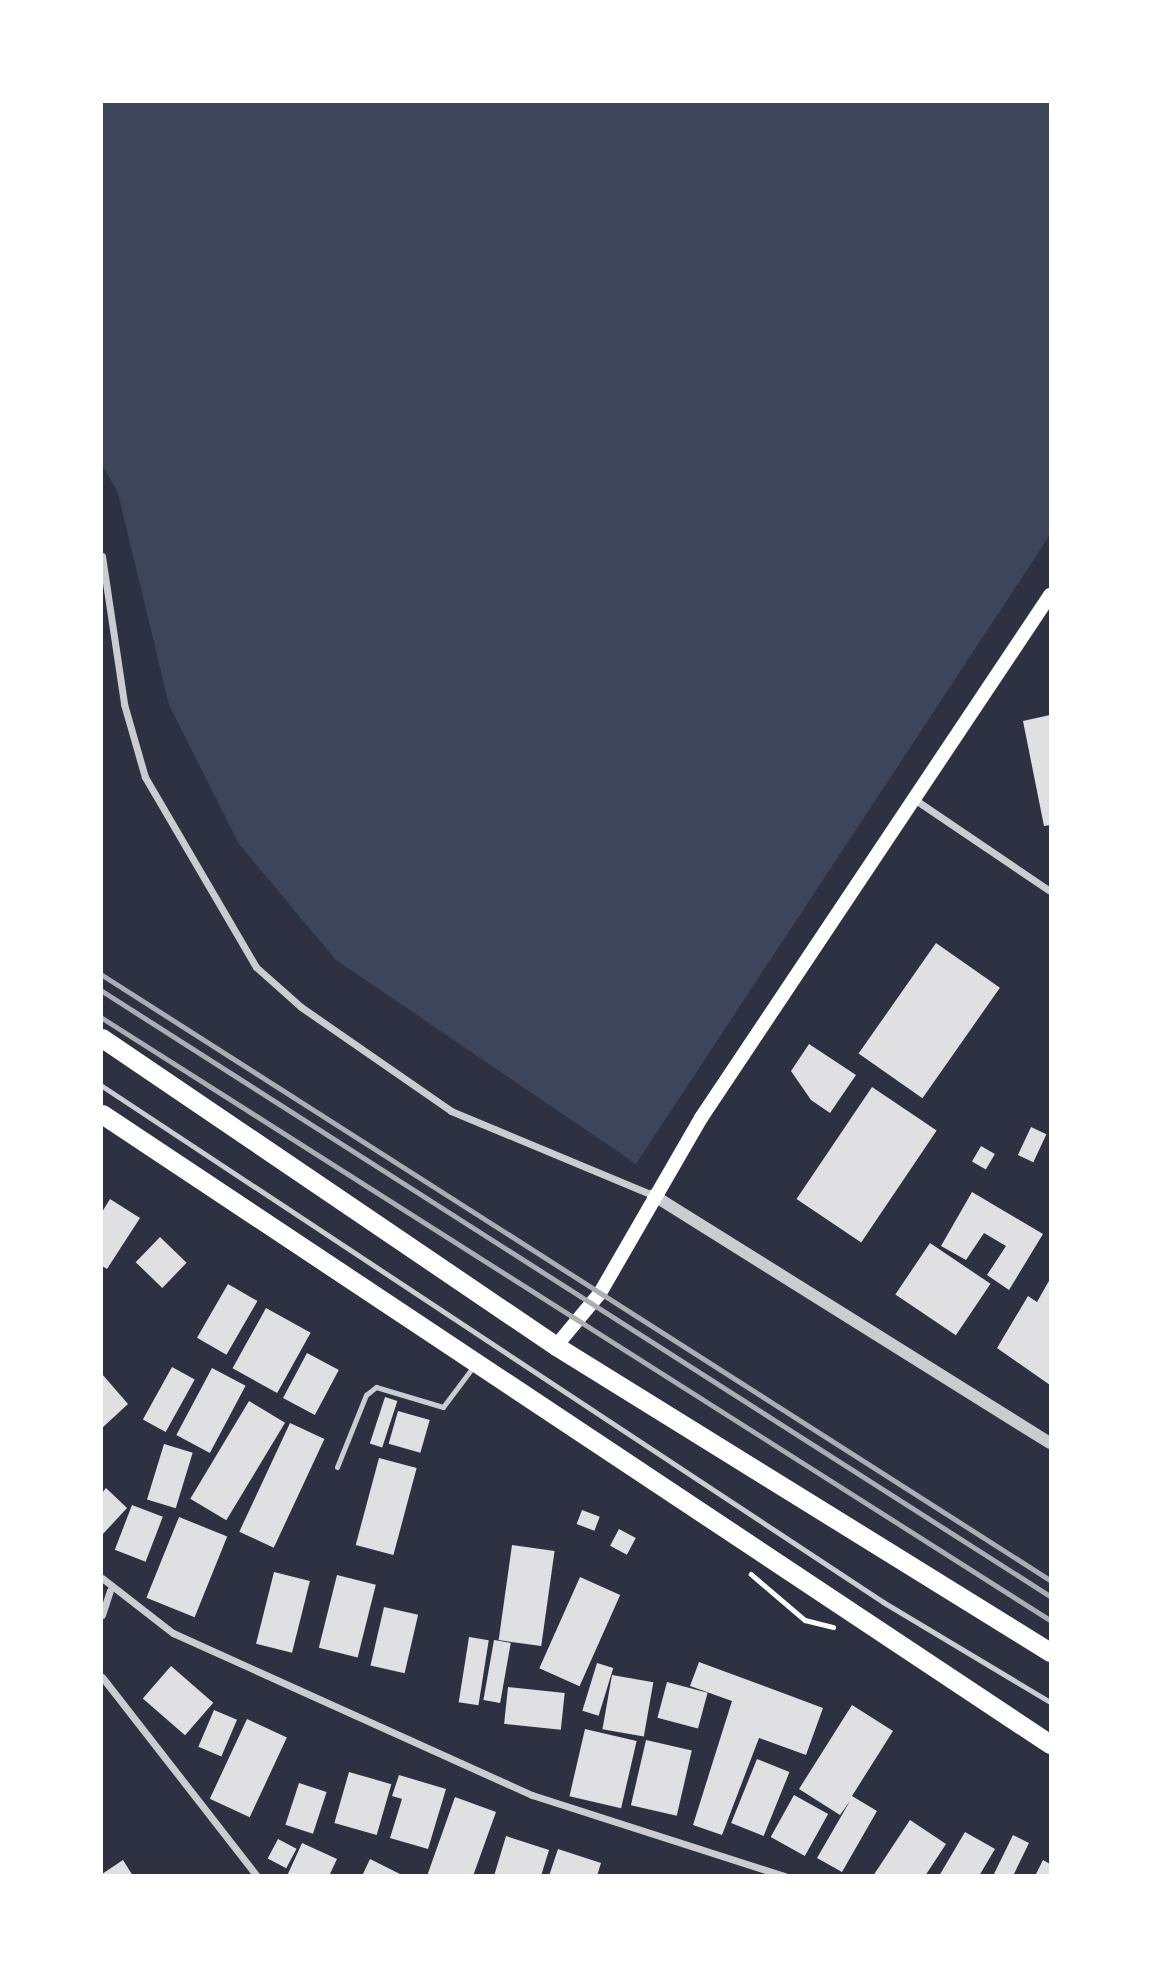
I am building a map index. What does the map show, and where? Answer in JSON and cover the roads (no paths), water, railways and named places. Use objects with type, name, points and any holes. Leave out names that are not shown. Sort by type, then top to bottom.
[{"type":"highway","points":[[102,1038],[556,1346],[1051,1652]]},
{"type":"highway","points":[[102,1114],[1051,1744]]},
{"type":"main road","points":[[556,1346],[600,1293],[653,1195],[1051,595]]},
{"type":"street","points":[[102,556],[124,704],[145,777],[256,967],[301,1007],[451,1111],[653,1195],[1051,1443]]},
{"type":"street","points":[[914,799],[1051,891]]},
{"type":"street","points":[[102,1578],[110,1590],[173,1633],[532,1795],[785,1875]]},
{"type":"street","points":[[102,1615],[110,1590]]},
{"type":"street","points":[[102,1677],[257,1875]]},
{"type":"lane","points":[[102,1086],[883,1602],[1051,1702]]},
{"type":"lane","points":[[337,1467],[366,1395],[376,1387],[443,1407],[477,1362]]},
{"type":"railway","points":[[102,975],[1050,1580]]},
{"type":"railway","points":[[102,991],[1050,1596]]},
{"type":"railway","points":[[102,1018],[1050,1620]]}]
